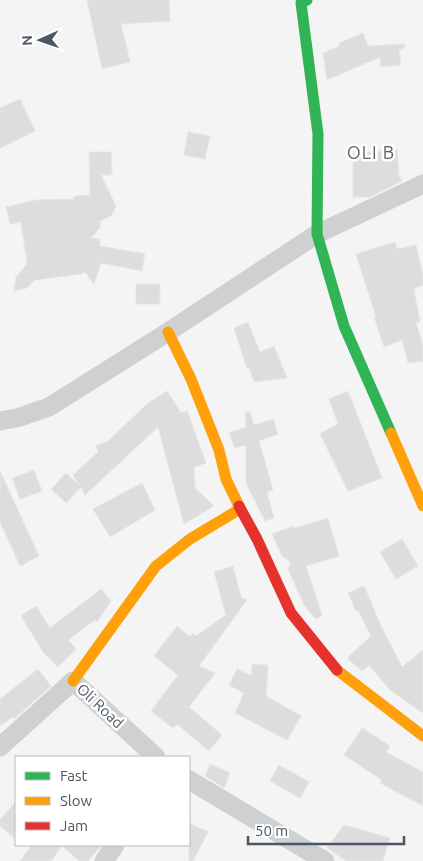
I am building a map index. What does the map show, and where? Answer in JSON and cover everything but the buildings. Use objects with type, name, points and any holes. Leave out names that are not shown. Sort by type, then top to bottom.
[{"type":"street","points":[[307,0],[301,3],[318,134],[317,234],[344,326],[423,506]]},
{"type":"street","points":[[0,421],[17,418],[49,407],[168,332],[317,234],[423,184]]},
{"type":"street","points":[[168,332],[191,379],[219,450],[226,479],[240,509],[258,539],[284,600],[298,622],[334,667],[349,681],[366,691],[423,736]]},
{"type":"street","points":[[73,681],[156,566],[190,539],[240,509]]},
{"type":"street","name":"Oli Road","points":[[0,747],[73,681],[155,756]]},
{"type":"street","points":[[190,781],[325,861]]},
{"type":"street","points":[[104,861],[114,846]]},
{"type":"traffic: fast","points":[[307,0],[301,3],[318,134],[317,234],[344,326],[391,433]]},
{"type":"traffic: slow","points":[[168,332],[191,379],[219,450],[226,479],[239,506]]},
{"type":"traffic: slow","points":[[391,433],[423,506]]},
{"type":"traffic: slow","points":[[73,681],[156,566],[190,539],[240,509]]},
{"type":"traffic: slow","points":[[337,670],[423,736]]},
{"type":"traffic: jam","points":[[239,506],[257,539],[291,613],[337,670]]},
{"type":"district","name":"OLI B","points":[[371,153]]}]
